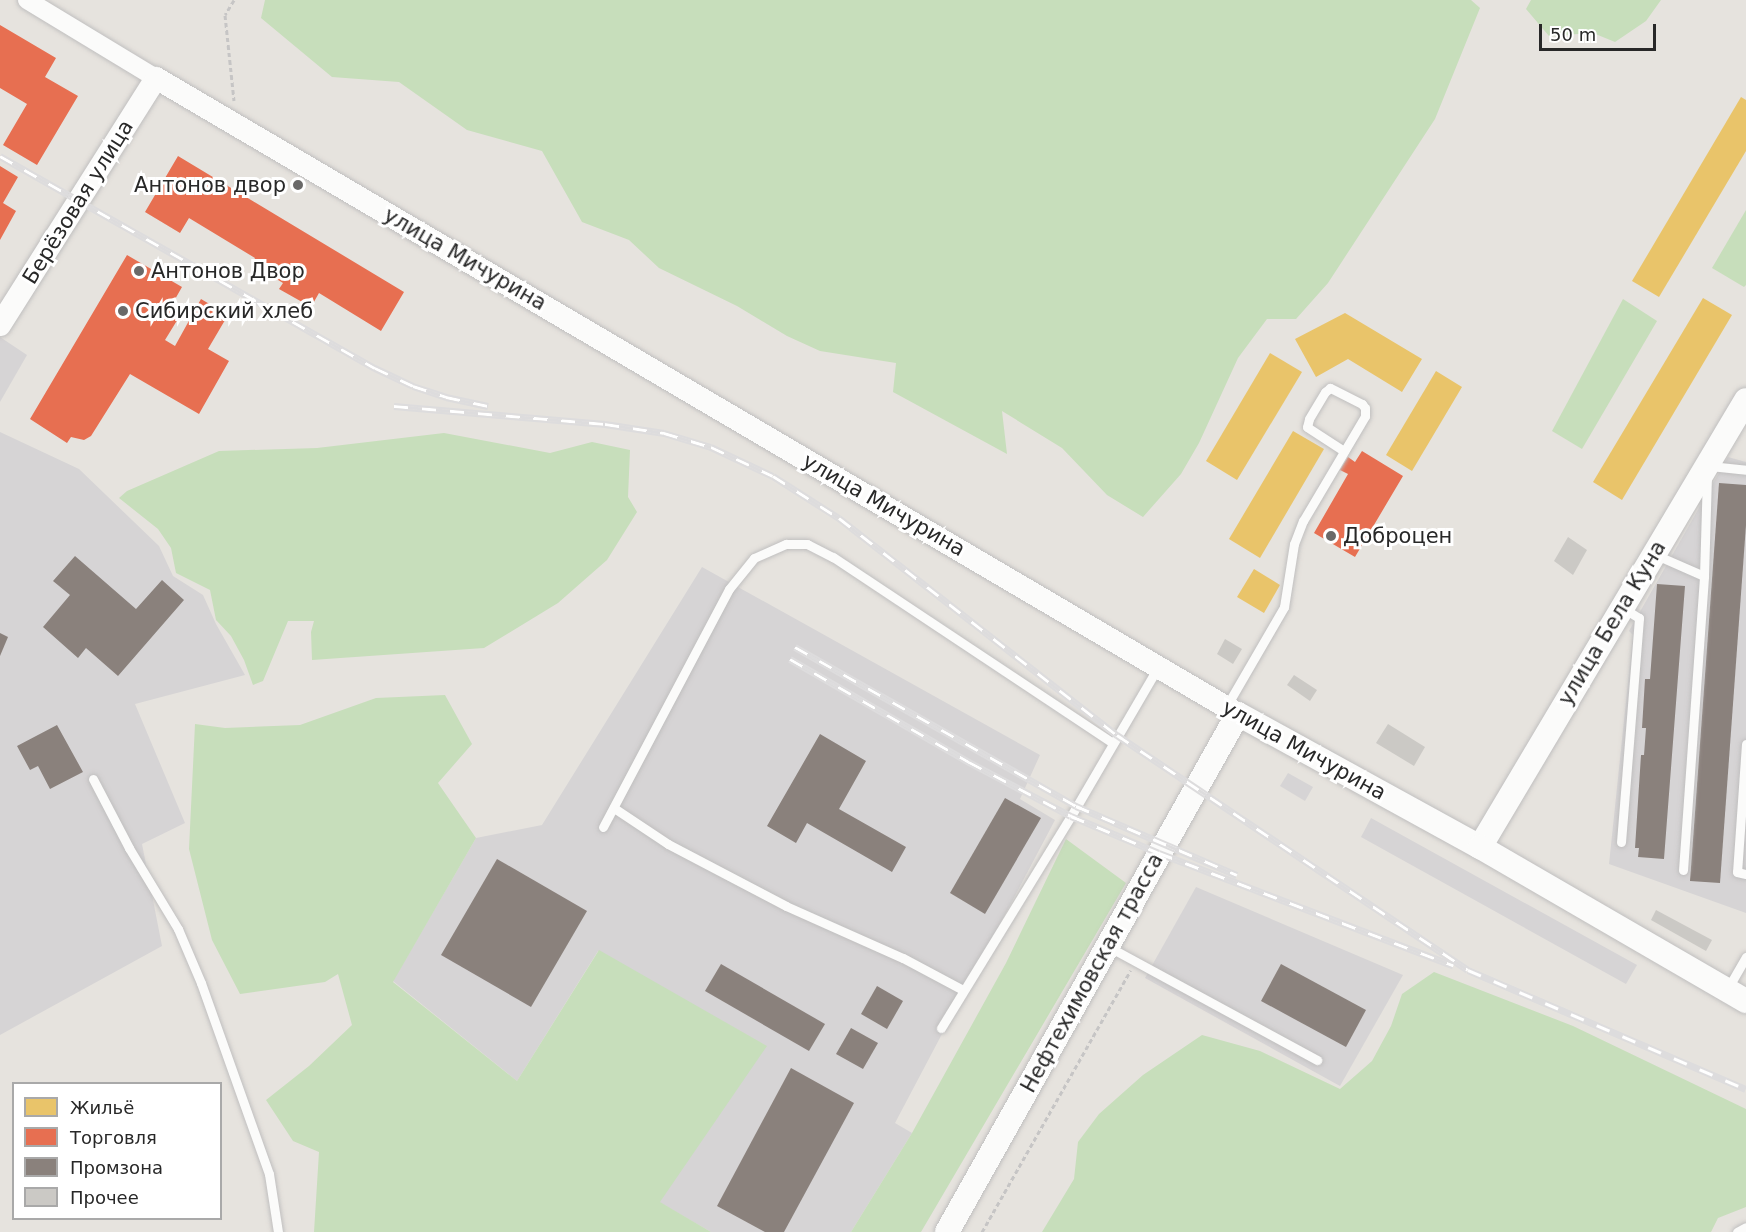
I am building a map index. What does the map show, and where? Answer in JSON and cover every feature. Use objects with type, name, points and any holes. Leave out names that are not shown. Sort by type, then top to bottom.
[{"type":"main road","name":"улица Бела Куна","points":[[1480,847],[1652,553],[1708,466],[1746,400]]},
{"type":"main road","name":"улица Мичурина","points":[[1232,710],[1480,847],[1736,996]]},
{"type":"main road","name":"Нефтехимовская трасса","points":[[947,1232],[1107,946],[1232,710]]},
{"type":"street","name":"улица Мичурина","points":[[27,0],[1232,710]]},
{"type":"street","name":"Берёзовая улица","points":[[0,325],[156,78]]},
{"type":"lane","points":[[1232,710],[1286,600],[1298,531],[1365,416],[1365,408],[1330,388],[1325,392],[1307,427],[1344,451]]},
{"type":"lane","points":[[1683,870],[1704,576],[1708,466],[1746,470]]},
{"type":"lane","points":[[603,827],[729,589],[754,558],[786,544],[807,544],[833,557],[1113,743]]},
{"type":"lane","points":[[1652,553],[1704,576]]},
{"type":"lane","points":[[1621,607],[1639,618],[1622,842]]},
{"type":"lane","points":[[941,1028],[1158,667]]},
{"type":"lane","points":[[1746,744],[1737,872],[1746,874]]},
{"type":"lane","points":[[93,779],[129,848],[178,929],[201,983],[269,1174],[278,1232]]},
{"type":"lane","points":[[614,808],[668,844],[697,860],[786,906],[903,958],[963,990]]},
{"type":"lane","points":[[1107,946],[1317,1060]]},
{"type":"lane","points":[[1736,996],[1746,957]]},
{"type":"lane","points":[[1737,1232],[1746,1227]]},
{"type":"path","points":[[234,0],[225,15],[236,124]]},
{"type":"path","points":[[982,1232],[1135,962]]},
{"type":"shaded area","points":[[0,337],[27,355],[0,402]]},
{"type":"shaded area","points":[[0,432],[79,469],[159,546],[173,576],[203,595],[216,624],[245,675],[135,704],[185,823],[142,844],[162,946],[0,1035]]},
{"type":"shaded area","points":[[1728,457],[1746,462],[1746,913],[1609,864],[1633,635],[1629,631]]},
{"type":"shaded area","points":[[702,567],[1040,755],[1020,799],[1055,820],[895,1123],[912,1133],[851,1232],[711,1232],[659,1202],[766,1046],[598,951],[517,1081],[393,981],[476,838],[542,825]]},
{"type":"shaded area","points":[[1288,773],[1313,787],[1305,801],[1280,786]]},
{"type":"shaded area","points":[[1371,818],[1637,965],[1626,984],[1361,837]]},
{"type":"shaded area","points":[[1196,887],[1403,975],[1340,1086],[1145,978]]},
{"type":"green space","points":[[265,0],[1471,0],[1480,8],[1435,119],[1328,283],[1296,319],[1267,319],[1238,358],[1199,443],[1181,474],[1143,517],[1107,495],[1062,448],[1002,411],[1007,454],[893,392],[896,363],[820,351],[787,336],[737,306],[659,268],[629,240],[582,222],[542,151],[467,130],[399,82],[332,77],[261,18]]},
{"type":"green space","points":[[1531,0],[1661,0],[1646,21],[1615,42],[1593,33],[1549,36],[1526,9]]},
{"type":"green space","points":[[1746,210],[1746,285],[1744,287],[1712,268]]},
{"type":"green space","points":[[1623,299],[1657,321],[1582,449],[1552,431]]},
{"type":"green space","points":[[444,433],[550,453],[592,442],[630,450],[628,497],[637,512],[607,560],[558,603],[484,648],[312,660],[311,632],[314,621],[288,621],[263,681],[253,685],[244,660],[231,636],[216,620],[210,590],[176,573],[171,548],[158,529],[119,498],[127,491],[219,451],[317,448]]},
{"type":"green space","points":[[445,695],[472,744],[438,783],[476,838],[393,982],[517,1081],[599,950],[767,1046],[660,1202],[711,1232],[314,1232],[319,1152],[293,1141],[266,1100],[309,1066],[352,1025],[338,974],[325,982],[240,994],[212,940],[189,849],[195,724],[225,728],[300,725],[376,698]]},
{"type":"green space","points":[[1066,839],[1126,883],[921,1232],[851,1232],[912,1133],[1006,963]]},
{"type":"green space","points":[[1434,972],[1573,1026],[1746,1109],[1746,1207],[1718,1218],[1711,1232],[1042,1232],[1074,1179],[1078,1142],[1099,1114],[1143,1075],[1202,1035],[1260,1051],[1340,1089],[1372,1061],[1391,1026],[1402,994]]},
{"type":"building: Жильё","points":[[1741,97],[1746,100],[1746,151],[1659,297],[1632,281]]},
{"type":"building: Жильё","points":[[1703,298],[1732,315],[1622,500],[1593,482]]},
{"type":"building: Жильё","points":[[1345,313],[1422,359],[1402,392],[1348,359],[1316,377],[1295,339]]},
{"type":"building: Жильё","points":[[1270,353],[1302,372],[1237,480],[1206,461]]},
{"type":"building: Жильё","points":[[1436,371],[1462,387],[1412,471],[1386,455]]},
{"type":"building: Жильё","points":[[1293,431],[1324,449],[1260,558],[1229,539]]},
{"type":"building: Жильё","points":[[1254,569],[1280,585],[1264,613],[1237,597]]},
{"type":"building: Торговля","points":[[0,25],[56,58],[45,77],[78,96],[37,165],[3,145],[27,104],[0,88]]},
{"type":"building: Торговля","points":[[178,156],[404,292],[381,331],[319,293],[311,307],[279,289],[283,283],[252,264],[255,258],[189,218],[180,233],[145,212]]},
{"type":"building: Торговля","points":[[0,166],[18,177],[3,203],[16,211],[0,240]]},
{"type":"building: Торговля","points":[[127,255],[182,287],[170,308],[181,314],[165,340],[175,346],[201,299],[228,315],[208,349],[229,361],[199,414],[130,374],[91,436],[84,440],[71,437],[67,443],[30,419]]},
{"type":"building: Торговля","points":[[1362,451],[1403,476],[1355,557],[1314,533],[1348,474],[1340,470],[1348,457],[1355,462]]},
{"type":"building: Промзона","points":[[1719,483],[1746,485],[1746,525],[1720,883],[1690,881]]},
{"type":"building: Промзона","points":[[75,556],[136,609],[162,580],[184,600],[118,676],[86,648],[78,658],[43,627],[70,595],[53,581]]},
{"type":"building: Промзона","points":[[1657,584],[1685,586],[1664,859],[1638,857],[1639,848],[1635,848],[1641,755],[1644,755],[1646,728],[1642,728],[1645,679],[1650,679]]},
{"type":"building: Промзона","points":[[0,633],[8,637],[0,656]]},
{"type":"building: Промзона","points":[[57,725],[83,772],[50,789],[38,766],[30,770],[17,746]]},
{"type":"building: Промзона","points":[[820,734],[866,761],[839,809],[906,847],[892,872],[807,823],[796,843],[767,826]]},
{"type":"building: Промзона","points":[[1005,798],[1041,818],[985,914],[950,893]]},
{"type":"building: Промзона","points":[[497,859],[587,911],[531,1007],[441,955]]},
{"type":"building: Промзона","points":[[721,964],[825,1024],[809,1051],[705,991]]},
{"type":"building: Промзона","points":[[1281,964],[1366,1010],[1346,1047],[1261,1001]]},
{"type":"building: Промзона","points":[[877,986],[903,1001],[887,1029],[861,1014]]},
{"type":"building: Промзона","points":[[851,1028],[878,1043],[863,1069],[836,1054]]},
{"type":"building: Промзона","points":[[791,1068],[854,1103],[784,1232],[765,1232],[717,1206]]},
{"type":"building: Прочее","points":[[1568,537],[1587,550],[1573,575],[1554,561]]},
{"type":"building: Прочее","points":[[1225,639],[1242,649],[1233,664],[1217,654]]},
{"type":"building: Прочее","points":[[1294,675],[1317,690],[1310,701],[1287,685]]},
{"type":"building: Прочее","points":[[1388,724],[1425,747],[1414,766],[1376,743]]},
{"type":"building: Прочее","points":[[1656,910],[1712,940],[1706,951],[1651,920]]},
{"type":"railway","points":[[0,156],[375,368],[413,386],[446,397],[488,406]]},
{"type":"railway","points":[[394,406],[605,424],[664,433],[711,447],[773,476],[839,518],[1117,735],[1468,970],[1746,1089]]},
{"type":"railway","points":[[795,647],[1076,806],[1237,875]]},
{"type":"railway","points":[[790,659],[969,762],[1071,816],[1159,853],[1453,965]]},
{"type":"place","name":"Антонов двор","points":[[298,185]]},
{"type":"place","name":"Антонов Двор","points":[[139,271]]},
{"type":"place","name":"Сибирский хлеб","points":[[123,311]]},
{"type":"place","name":"Доброцен","points":[[1331,536]]}]
